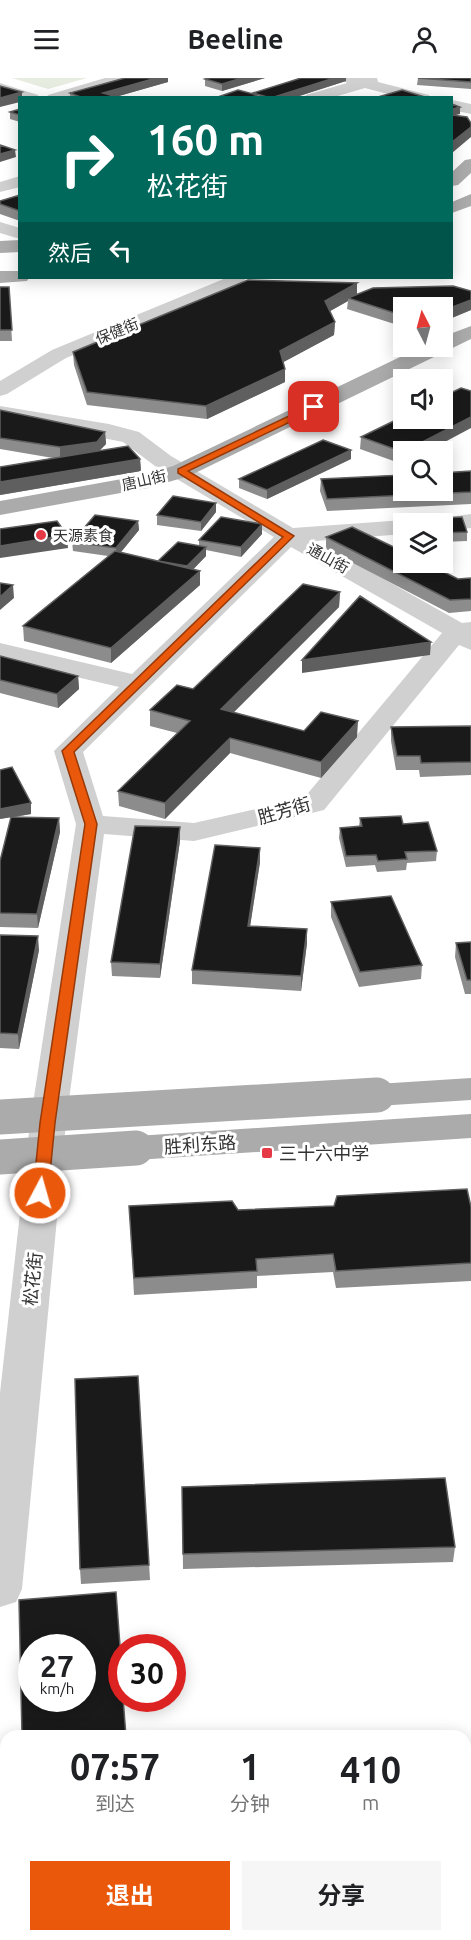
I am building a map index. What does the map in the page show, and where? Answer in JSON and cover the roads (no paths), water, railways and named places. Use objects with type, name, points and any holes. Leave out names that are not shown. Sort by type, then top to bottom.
[{"type":"main road","points":[[453,180],[471,164]]},
{"type":"main road","points":[[453,200],[471,198]]},
{"type":"main road","points":[[453,207],[471,198]]},
{"type":"main road","points":[[453,218],[471,215]]},
{"type":"main road","points":[[0,247],[18,246]]},
{"type":"main road","points":[[0,258],[18,258]]},
{"type":"main road","points":[[0,269],[18,268]]},
{"type":"main road","points":[[0,278],[18,277]]},
{"type":"main road","name":"唐山街","points":[[453,340],[471,332]]},
{"type":"main road","name":"唐山街","points":[[0,508],[148,482],[181,471],[418,357]]},
{"type":"main road","points":[[0,1117],[471,1089]]},
{"type":"main road","name":"胜利东路","points":[[0,1157],[471,1126]]},
{"type":"street","points":[[61,96],[121,78]]},
{"type":"street","points":[[346,78],[415,96]]},
{"type":"street","points":[[319,96],[381,78]]},
{"type":"street","points":[[0,88],[26,96]]},
{"type":"street","points":[[453,105],[471,110]]},
{"type":"street","points":[[0,187],[18,182]]},
{"type":"street","points":[[0,228],[18,233]]},
{"type":"street","name":"保健街","points":[[0,390],[59,354],[204,296],[233,283],[235,279]]},
{"type":"street","name":"通山街","points":[[0,412],[131,437],[163,460],[289,536],[466,635]]},
{"type":"street","points":[[453,523],[471,521]]},
{"type":"street","points":[[289,536],[393,528]]},
{"type":"street","name":"松花街","points":[[0,1589],[48,1123],[91,824],[68,751],[289,536]]},
{"type":"street","name":"胜芳街","points":[[91,824],[194,832],[314,804],[466,635]]},
{"type":"street","points":[[0,651],[138,683]]},
{"type":"place","name":"天源素食","points":[[41,535]]},
{"type":"place","name":"三十六中学","points":[[267,1153]]}]
